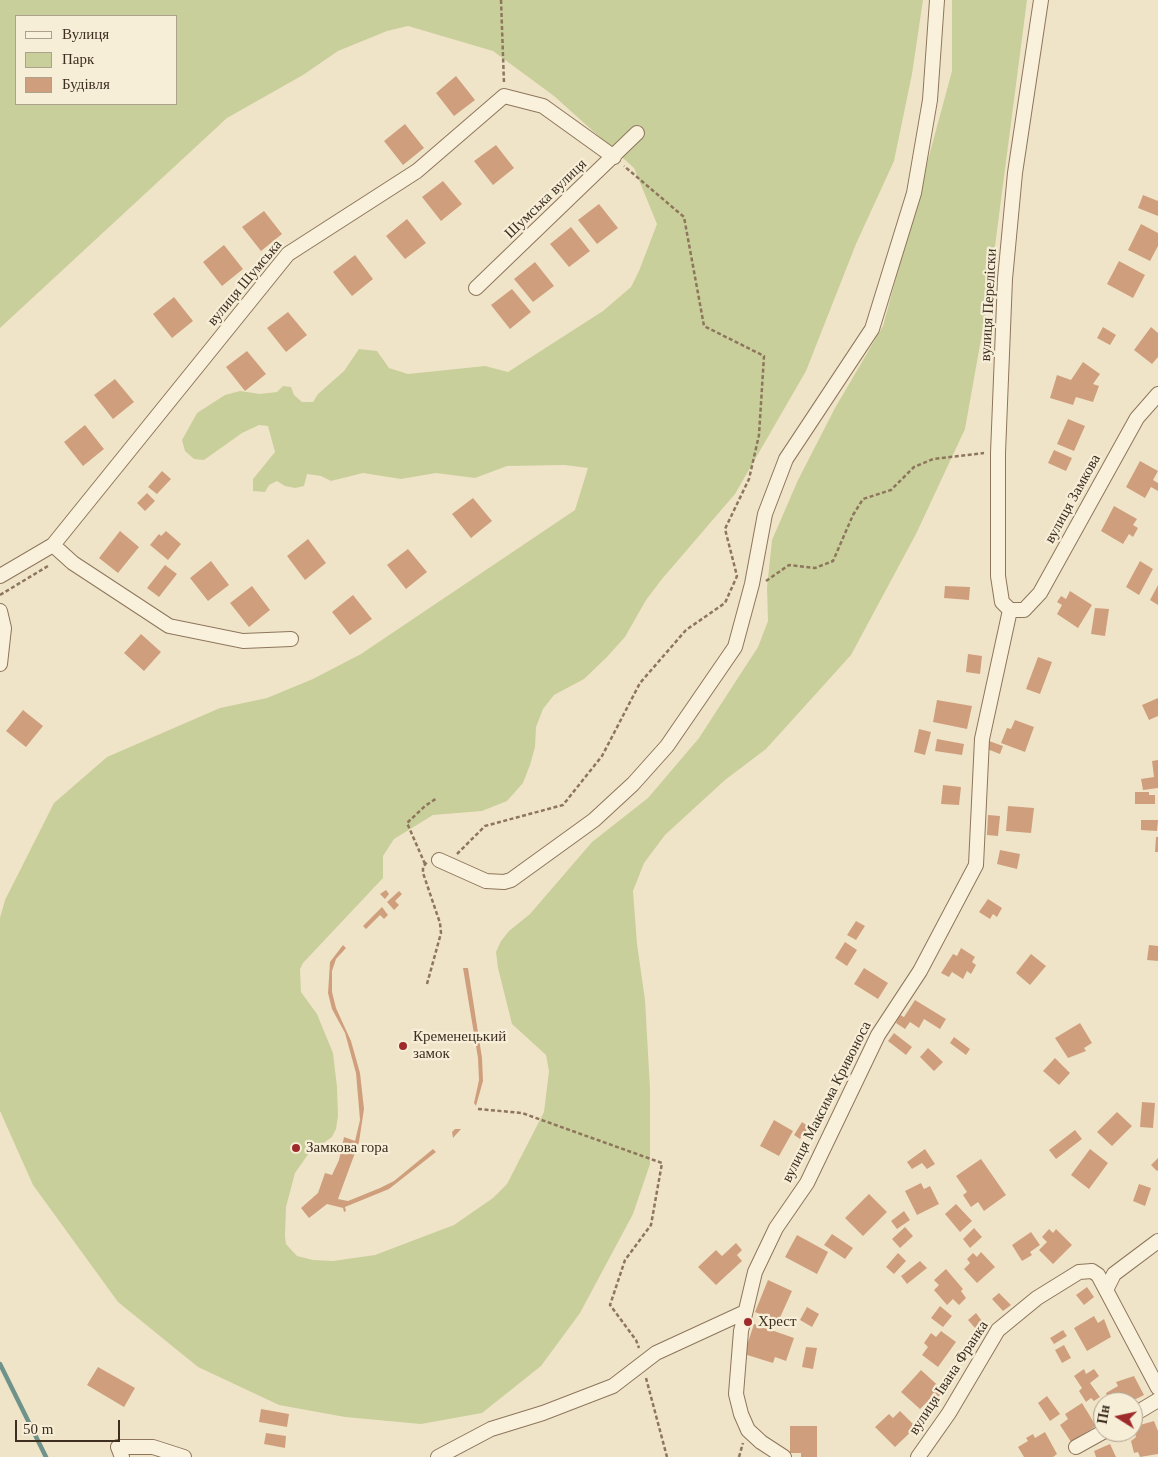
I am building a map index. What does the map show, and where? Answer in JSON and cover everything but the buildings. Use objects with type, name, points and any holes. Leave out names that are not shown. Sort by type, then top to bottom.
[{"type":"street","points":[[443,862],[486,881],[504,882],[511,880],[600,814],[633,784],[667,746],[735,647],[752,584],[765,514],[786,459],[872,329],[914,193],[930,100],[937,0]]},
{"type":"street","name":"вулиця Переліски","points":[[1010,610],[1002,602],[998,576],[998,453],[1005,279],[1015,173],[1041,0]]},
{"type":"street","points":[[504,96],[542,106],[614,157]]},
{"type":"street","name":"вулиця Шумська","points":[[0,576],[53,545],[288,254],[417,171],[504,96]]},
{"type":"street","name":"Шумська вулиця","points":[[476,288],[614,157],[637,132]]},
{"type":"street","name":"вулиця Замкова","points":[[1010,610],[1024,610],[1040,593],[1137,418],[1158,394]]},
{"type":"street","points":[[53,545],[73,563],[169,626],[243,641],[291,639]]},
{"type":"street","name":"вулиця Максима Кривоноса","points":[[784,1457],[761,1442],[748,1430],[741,1414],[736,1394],[738,1357],[745,1312],[755,1272],[776,1228],[807,1183],[878,1035],[920,971],[976,865],[982,739],[1010,610]]},
{"type":"street","points":[[0,611],[4,628],[0,664]]},
{"type":"street","points":[[1158,1241],[1114,1274],[1106,1290],[1158,1388]]},
{"type":"street","name":"вулиця Івана Франка","points":[[918,1457],[949,1413],[998,1330],[1037,1298],[1079,1272],[1092,1271],[1098,1275],[1106,1290]]},
{"type":"street","points":[[438,1457],[491,1429],[543,1413],[612,1386],[656,1353],[745,1312]]},
{"type":"street","points":[[1143,1409],[1158,1400]]},
{"type":"street","points":[[1076,1447],[1093,1438]]},
{"type":"street","points":[[122,1457],[118,1447],[153,1447],[184,1457]]},
{"type":"path","points":[[501,0],[504,96]]},
{"type":"path","points":[[427,984],[441,933],[437,913],[424,878],[422,867],[429,860],[443,862],[485,826],[563,805],[602,756],[640,683],[686,630],[725,602],[737,576],[725,529],[750,479],[759,435],[764,356],[704,326],[684,217],[614,157]]},
{"type":"path","points":[[752,584],[769,580],[789,565],[814,568],[833,561],[853,514],[863,499],[891,490],[914,468],[933,459],[998,453]]},
{"type":"path","points":[[425,864],[407,823],[425,806],[437,798]]},
{"type":"path","points":[[478,1109],[522,1113],[662,1163],[651,1225],[625,1260],[610,1305],[636,1340],[667,1457]]},
{"type":"green space","points":[[0,0],[923,0],[912,74],[894,161],[856,244],[806,371],[735,494],[662,579],[646,600],[625,637],[584,679],[554,695],[543,709],[536,727],[535,747],[523,783],[507,801],[482,811],[433,815],[394,839],[383,856],[383,878],[303,963],[300,969],[301,992],[317,1014],[333,1053],[338,1116],[336,1129],[332,1137],[309,1153],[295,1173],[286,1207],[285,1236],[286,1244],[297,1256],[313,1260],[333,1261],[375,1255],[454,1225],[493,1198],[507,1184],[544,1112],[549,1071],[546,1055],[512,1024],[498,968],[496,952],[501,941],[509,931],[530,914],[592,842],[648,798],[699,738],[758,647],[768,621],[767,588],[772,540],[798,480],[835,408],[883,326],[952,71],[952,0],[1027,0],[988,300],[965,429],[916,534],[851,655],[766,749],[725,780],[665,835],[644,863],[633,891],[637,944],[645,1000],[650,1088],[650,1164],[633,1214],[580,1313],[541,1366],[482,1413],[421,1424],[345,1417],[279,1405],[198,1367],[118,1302],[33,1185],[0,1111],[0,918],[5,900],[54,803],[107,757],[220,708],[267,698],[313,679],[361,654],[575,510],[588,468],[565,465],[507,466],[475,478],[436,473],[401,479],[363,473],[331,481],[321,476],[307,474],[304,486],[295,488],[285,486],[277,481],[269,485],[265,492],[253,491],[253,479],[275,452],[268,426],[259,425],[242,433],[204,460],[194,459],[185,451],[182,440],[197,413],[225,395],[240,391],[260,394],[277,392],[283,386],[291,387],[294,395],[302,402],[313,402],[318,394],[344,371],[359,349],[377,351],[389,368],[408,374],[485,366],[508,372],[603,311],[631,287],[657,224],[634,168],[554,96],[493,51],[408,26],[387,31],[338,51],[303,75],[227,118],[0,328]]},
{"type":"waterway","points":[[0,1364],[46,1457]]},
{"type":"place","name":"Кременецький замок","points":[[403,1046]]},
{"type":"place","name":"Замкова гора","points":[[296,1148]]},
{"type":"place","name":"Хрест","points":[[748,1322]]}]
